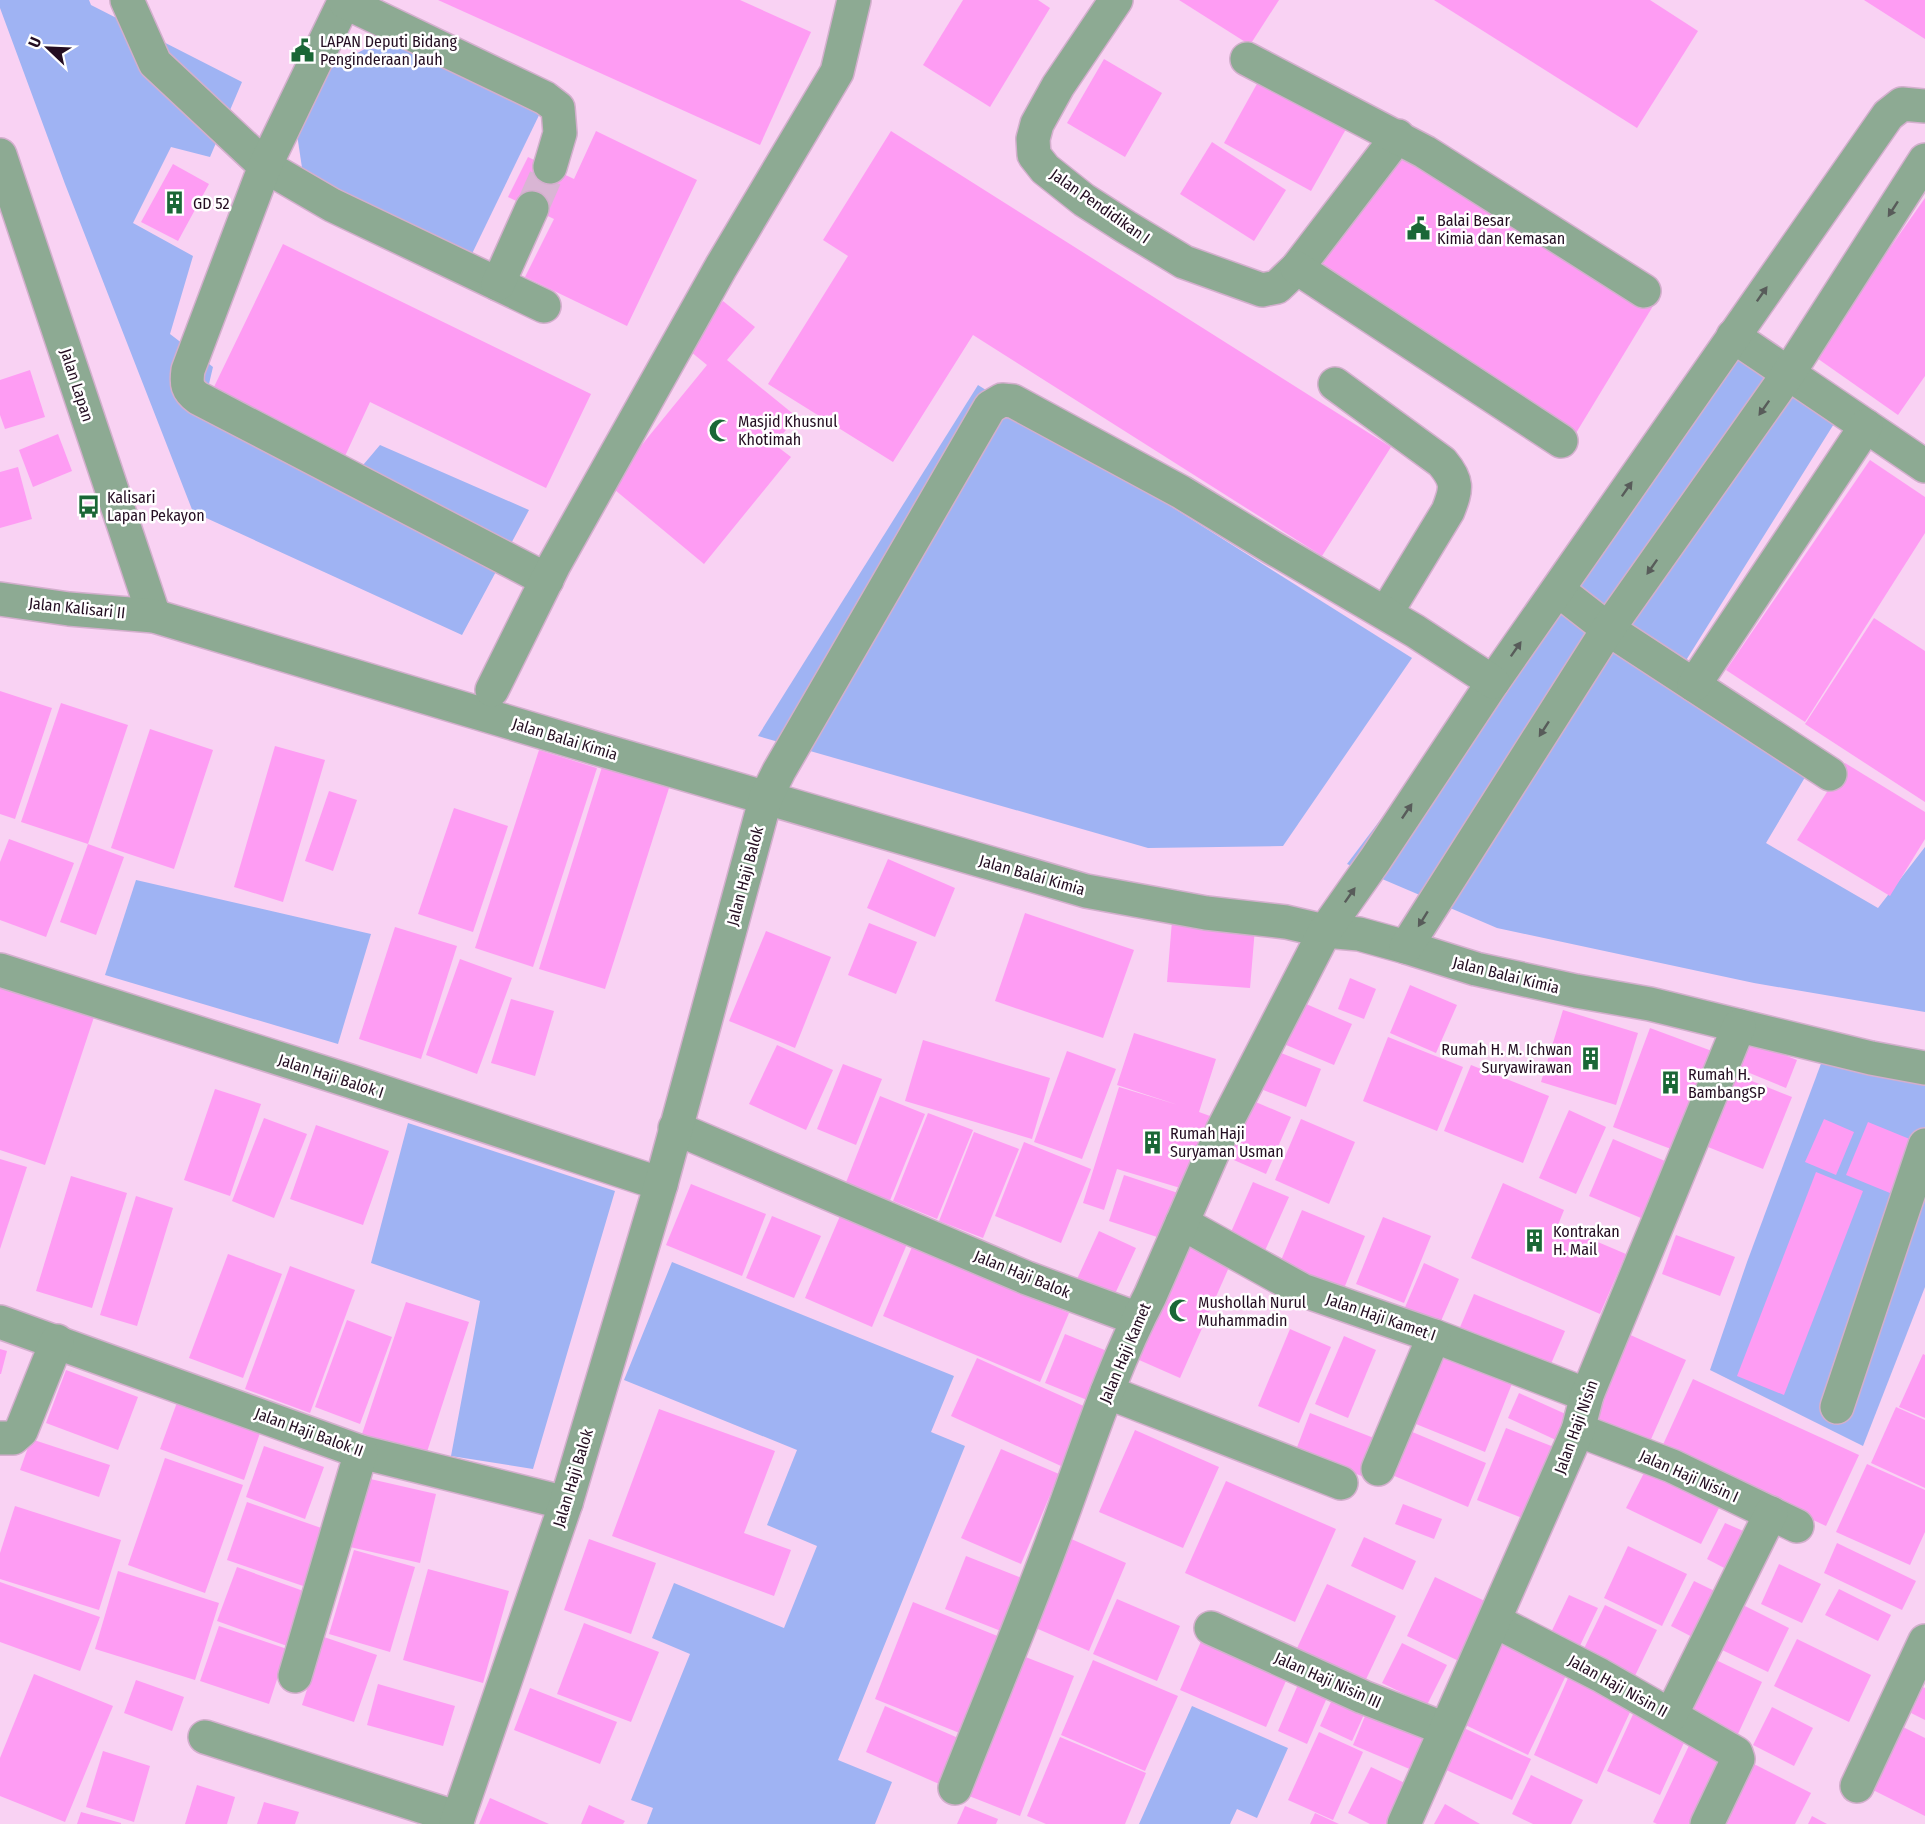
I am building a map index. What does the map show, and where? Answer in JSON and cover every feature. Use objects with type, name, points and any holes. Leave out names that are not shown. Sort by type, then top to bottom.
[{"type":"street","points":[[128,0],[155,63],[265,166],[332,205],[544,306]]},
{"type":"street","points":[[492,690],[547,580],[721,267],[837,72],[854,0]]},
{"type":"street","name":"Jalan Pendidikan I","points":[[1116,0],[1058,86],[1037,124],[1033,139],[1034,155],[1045,168],[1084,200],[1184,262],[1262,290],[1277,287],[1297,268]]},
{"type":"street","points":[[547,580],[191,393],[188,388],[188,370],[265,166],[345,1],[545,98],[558,108],[560,133],[550,167]]},
{"type":"street","points":[[1247,59],[1398,136],[1644,291]]},
{"type":"street","name":"Jalan Haji Kamet","points":[[955,1788],[1056,1532],[1107,1392],[1138,1319],[1223,1129],[1325,931],[1494,682],[1888,115],[1902,104],[1925,106]]},
{"type":"street","points":[[1398,136],[1297,268],[1561,441]]},
{"type":"street","name":"Jalan Lapan","points":[[0,155],[154,616]]},
{"type":"street","points":[[1406,947],[1608,629],[1788,374],[1925,160]]},
{"type":"street","points":[[498,284],[532,208]]},
{"type":"street","points":[[1733,336],[1925,466]]},
{"type":"street","points":[[1335,384],[1442,462],[1454,476],[1454,494],[1448,511],[1386,613],[1494,682]]},
{"type":"street","name":"Jalan Haji Balok","points":[[457,1821],[566,1503],[662,1184],[675,1128],[766,797],[990,407],[998,401],[1006,399],[1013,401],[1126,461],[1386,613]]},
{"type":"street","points":[[1694,685],[1866,426]]},
{"type":"street","points":[[1558,590],[1608,629],[1830,774]]},
{"type":"street","name":"Jalan Kalisari II","points":[[0,599],[69,609],[154,616]]},
{"type":"street","name":"Jalan Balai Kimia","points":[[154,616],[584,745],[1086,891],[1195,911],[1359,934],[1476,969],[1576,991],[1650,1004],[1871,1058],[1925,1068]]},
{"type":"street","name":"Jalan Haji Balok I","points":[[0,970],[350,1081],[662,1184]]},
{"type":"street","name":"Jalan Haji Nisin","points":[[1404,1824],[1578,1430],[1587,1395],[1739,1026]]},
{"type":"street","name":"Jalan Haji Balok","points":[[675,1128],[1027,1278],[1138,1319]]},
{"type":"street","points":[[1837,1407],[1925,1145]]},
{"type":"street","name":"Jalan Haji Kamet I","points":[[1182,1223],[1302,1290],[1434,1336],[1587,1395]]},
{"type":"street","name":"Jalan Haji Balok II","points":[[0,1322],[361,1452],[566,1503]]},
{"type":"street","points":[[1378,1468],[1434,1336]]},
{"type":"street","points":[[0,1438],[13,1438],[21,1431],[57,1341]]},
{"type":"street","points":[[1107,1392],[1341,1483]]},
{"type":"street","name":"Jalan Haji Nisin I","points":[[1578,1430],[1672,1466],[1784,1519],[1671,1715]]},
{"type":"street","points":[[295,1676],[361,1452]]},
{"type":"street","name":"Jalan Haji Nisin II","points":[[1495,1621],[1600,1675],[1738,1755],[1707,1824]]},
{"type":"street","name":"Jalan Haji Nisin III","points":[[1211,1628],[1363,1696],[1445,1729]]},
{"type":"street","points":[[1857,1786],[1921,1660]]},
{"type":"street","points":[[205,1737],[457,1821]]},
{"type":"shaded area","points":[[0,0],[89,0],[91,5],[242,82],[210,157],[171,147],[133,223],[193,256],[170,334],[213,367],[204,405],[358,471],[380,445],[529,510],[462,635],[193,512],[65,184],[0,8]]},
{"type":"shaded area","points":[[411,48],[543,107],[468,262],[304,181],[295,121],[308,87],[332,66],[365,49]]},
{"type":"shaded area","points":[[1749,332],[1847,403],[1685,662],[1817,757],[1766,843],[1878,908],[1925,847],[1925,1012],[1754,983],[1497,928],[1347,864]]},
{"type":"shaded area","points":[[978,385],[1412,658],[1283,846],[1148,848],[758,736]]},
{"type":"shaded area","points":[[136,880],[371,934],[338,1044],[105,975]]},
{"type":"shaded area","points":[[1822,1061],[1925,1082],[1925,1287],[1863,1446],[1710,1370],[1747,1262]]},
{"type":"shaded area","points":[[408,1123],[615,1191],[533,1469],[451,1456],[480,1301],[371,1263]]},
{"type":"shaded area","points":[[672,1262],[954,1376],[931,1432],[965,1446],[838,1760],[892,1782],[875,1824],[647,1824],[653,1808],[631,1800],[690,1654],[652,1638],[674,1583],[784,1628],[817,1546],[767,1525],[797,1450],[624,1380]]},
{"type":"shaded area","points":[[1192,1706],[1288,1748],[1257,1818],[1237,1809],[1230,1824],[1139,1824]]},
{"type":"building","points":[[438,0],[740,0],[811,32],[760,145]]},
{"type":"building","points":[[963,0],[1038,0],[1050,8],[990,107],[923,65]]},
{"type":"building","points":[[1179,0],[1279,0],[1250,45]]},
{"type":"building","points":[[1434,0],[1650,0],[1698,31],[1637,128]]},
{"type":"building","points":[[1864,0],[1925,0],[1925,39]]},
{"type":"building","points":[[1104,59],[1162,93],[1125,157],[1067,123]]},
{"type":"building","points":[[1263,73],[1350,122],[1311,191],[1224,143]]},
{"type":"building","points":[[596,131],[697,180],[627,326],[525,277],[554,219],[508,197],[528,157],[574,179]]},
{"type":"building","points":[[891,131],[1391,447],[1322,556],[973,335],[893,462],[768,384],[848,256],[823,240]]},
{"type":"building","points":[[1398,140],[1653,306],[1573,438],[1311,265]]},
{"type":"building","points":[[1212,142],[1286,190],[1254,241],[1180,194]]},
{"type":"building","name":"GD 52","points":[[173,164],[209,184],[178,241],[141,222]]},
{"type":"building","points":[[1925,198],[1925,376],[1898,415],[1814,356]]},
{"type":"building","points":[[283,244],[591,394],[546,488],[370,402],[345,456],[212,391]]},
{"type":"building","name":"Masjid Khusnul Khotimah","points":[[723,301],[755,327],[727,360],[797,417],[774,444],[791,457],[704,564],[609,485],[707,365],[685,347]]},
{"type":"building","points":[[30,370],[45,417],[5,429],[0,415],[0,380]]},
{"type":"building","points":[[58,434],[72,471],[33,487],[19,450]]},
{"type":"building","points":[[1870,460],[1925,497],[1925,533],[1805,722],[1726,670]]},
{"type":"building","points":[[18,467],[32,519],[0,528],[0,472]]},
{"type":"building","points":[[1874,618],[1925,651],[1925,802],[1805,724]]},
{"type":"building","points":[[0,691],[52,708],[15,819],[0,814]]},
{"type":"building","points":[[61,703],[128,725],[88,844],[21,822]]},
{"type":"building","points":[[150,729],[213,750],[174,869],[111,848]]},
{"type":"building","points":[[275,746],[325,760],[283,902],[234,887]]},
{"type":"building","points":[[539,750],[597,768],[533,967],[475,948]]},
{"type":"building","points":[[1845,763],[1925,812],[1925,839],[1890,896],[1797,840]]},
{"type":"building","points":[[602,767],[669,788],[605,989],[539,969]]},
{"type":"building","points":[[329,791],[357,800],[333,871],[305,861]]},
{"type":"building","points":[[454,808],[508,826],[473,932],[418,914]]},
{"type":"building","points":[[9,839],[74,863],[46,937],[0,920],[0,862]]},
{"type":"building","points":[[88,844],[124,857],[96,935],[60,922]]},
{"type":"building","points":[[888,859],[955,888],[935,937],[867,908]]},
{"type":"building","points":[[1025,913],[1134,950],[1103,1038],[995,1001]]},
{"type":"building","points":[[1172,921],[1255,928],[1250,988],[1167,982]]},
{"type":"building","points":[[869,923],[917,942],[896,994],[848,975]]},
{"type":"building","points":[[395,927],[457,946],[421,1059],[359,1039]]},
{"type":"building","points":[[766,931],[831,957],[795,1048],[729,1021]]},
{"type":"building","points":[[460,959],[512,978],[477,1074],[426,1055]]},
{"type":"building","points":[[1350,978],[1376,989],[1364,1019],[1338,1009]]},
{"type":"building","points":[[0,984],[95,1014],[45,1165],[0,1150]]},
{"type":"building","points":[[1410,985],[1457,1005],[1436,1053],[1390,1033]]},
{"type":"building","points":[[511,999],[554,1011],[535,1076],[491,1063]]},
{"type":"building","points":[[1297,1000],[1352,1024],[1334,1065],[1279,1042]]},
{"type":"building","name":"Rumah H. M. Ichwan Suryawirawan","points":[[1563,1010],[1638,1033],[1616,1105],[1541,1082]]},
{"type":"building","name":"Rumah H. BambangSP","points":[[1650,1028],[1720,1054],[1671,1149],[1613,1127]]},
{"type":"building","name":"Rumah Haji Suryaman Usman","points":[[1134,1033],[1216,1059],[1199,1112],[1210,1116],[1187,1190],[1117,1169],[1104,1210],[1083,1203],[1119,1087],[1178,1105],[1117,1085]]},
{"type":"building","points":[[1388,1037],[1463,1067],[1437,1131],[1363,1101]]},
{"type":"building","points":[[1746,1039],[1797,1060],[1786,1088],[1735,1067]]},
{"type":"building","points":[[923,1040],[1050,1078],[1032,1139],[905,1101]]},
{"type":"building","points":[[777,1045],[833,1070],[806,1130],[749,1104]]},
{"type":"building","points":[[1266,1047],[1321,1069],[1306,1107],[1251,1085]]},
{"type":"building","points":[[1067,1051],[1116,1069],[1082,1159],[1034,1142]]},
{"type":"building","points":[[843,1064],[882,1079],[856,1145],[817,1129]]},
{"type":"building","points":[[1471,1065],[1549,1096],[1523,1163],[1444,1131]]},
{"type":"building","points":[[1737,1075],[1792,1097],[1763,1169],[1708,1147]]},
{"type":"building","points":[[215,1089],[261,1104],[230,1196],[184,1180]]},
{"type":"building","points":[[880,1096],[925,1114],[889,1203],[845,1185]]},
{"type":"building","points":[[1244,1097],[1291,1117],[1266,1174],[1220,1154]]},
{"type":"building","points":[[1569,1110],[1606,1127],[1576,1194],[1539,1178]]},
{"type":"building","points":[[928,1113],[973,1130],[937,1219],[893,1201]]},
{"type":"building","points":[[264,1118],[307,1134],[274,1218],[232,1201]]},
{"type":"building","points":[[1301,1119],[1355,1142],[1329,1204],[1275,1180]]},
{"type":"building","points":[[1824,1119],[1854,1132],[1836,1175],[1805,1162]]},
{"type":"building","points":[[1868,1122],[1912,1140],[1890,1193],[1846,1175]]},
{"type":"building","points":[[316,1125],[389,1151],[363,1225],[290,1199]]},
{"type":"building","points":[[974,1132],[1019,1149],[983,1238],[939,1221]]},
{"type":"building","points":[[1613,1139],[1665,1161],[1641,1218],[1589,1196]]},
{"type":"building","points":[[1024,1142],[1091,1169],[1061,1243],[995,1216]]},
{"type":"building","points":[[0,1159],[27,1167],[0,1249]]},
{"type":"building","points":[[1816,1172],[1863,1191],[1784,1395],[1737,1376]]},
{"type":"building","points":[[1124,1175],[1178,1193],[1163,1239],[1109,1221]]},
{"type":"building","points":[[71,1176],[127,1193],[92,1308],[36,1291]]},
{"type":"building","points":[[1253,1182],[1289,1197],[1263,1255],[1228,1239]]},
{"type":"building","name":"Kontrakan H. Mail","points":[[1503,1183],[1564,1210],[1558,1225],[1626,1254],[1600,1314],[1471,1258]]},
{"type":"building","points":[[691,1184],[766,1214],[742,1276],[666,1245]]},
{"type":"building","points":[[136,1196],[173,1208],[137,1326],[100,1315]]},
{"type":"building","points":[[1302,1210],[1365,1236],[1341,1296],[1277,1270]]},
{"type":"building","points":[[772,1216],[821,1236],[794,1298],[746,1278]]},
{"type":"building","points":[[840,1216],[907,1244],[872,1327],[805,1298]]},
{"type":"building","points":[[1383,1217],[1431,1236],[1404,1303],[1356,1284]]},
{"type":"building","points":[[1099,1231],[1136,1248],[1114,1296],[1077,1279]]},
{"type":"building","points":[[1676,1235],[1735,1257],[1720,1296],[1662,1274]]},
{"type":"building","name":"Mushollah Nurul Muhammadin","points":[[1180,1243],[1230,1265],[1180,1378],[1130,1356]]},
{"type":"building","points":[[912,1247],[1069,1313],[1040,1382],[883,1316]]},
{"type":"building","points":[[228,1254],[282,1274],[243,1378],[189,1358]]},
{"type":"building","points":[[1424,1263],[1459,1279],[1438,1328],[1403,1312]]},
{"type":"building","points":[[290,1266],[355,1290],[310,1413],[245,1389]]},
{"type":"building","points":[[1474,1294],[1565,1331],[1548,1371],[1458,1332]]},
{"type":"building","points":[[406,1302],[469,1322],[426,1455],[362,1434]]},
{"type":"building","points":[[347,1320],[392,1337],[360,1424],[315,1407]]},
{"type":"building","points":[[1290,1329],[1331,1347],[1299,1423],[1258,1406]]},
{"type":"building","points":[[1626,1333],[1686,1360],[1648,1446],[1587,1419]]},
{"type":"building","points":[[1065,1334],[1112,1353],[1092,1402],[1045,1383]]},
{"type":"building","points":[[1344,1336],[1376,1350],[1348,1418],[1315,1404]]},
{"type":"building","points":[[1436,1344],[1515,1376],[1485,1452],[1406,1420]]},
{"type":"building","points":[[0,1349],[7,1351],[1,1374],[0,1374]]},
{"type":"building","points":[[1923,1354],[1925,1355],[1925,1418],[1899,1407]]},
{"type":"building","points":[[977,1358],[1088,1408],[1061,1466],[951,1416]]},
{"type":"building","points":[[66,1370],[138,1397],[118,1450],[46,1423]]},
{"type":"building","points":[[1693,1379],[1859,1455],[1826,1526],[1661,1449]]},
{"type":"building","points":[[1519,1393],[1570,1416],[1558,1441],[1508,1418]]},
{"type":"building","points":[[179,1397],[262,1427],[244,1480],[160,1449]]},
{"type":"building","points":[[1896,1407],[1925,1420],[1925,1488],[1871,1463]]},
{"type":"building","points":[[659,1409],[775,1451],[744,1533],[791,1550],[774,1596],[612,1536]]},
{"type":"building","points":[[1310,1413],[1379,1440],[1364,1477],[1296,1450]]},
{"type":"building","points":[[1506,1428],[1564,1451],[1535,1523],[1477,1500]]},
{"type":"building","points":[[1135,1430],[1219,1467],[1183,1548],[1099,1512]]},
{"type":"building","points":[[1410,1431],[1486,1463],[1468,1507],[1392,1475]]},
{"type":"building","points":[[31,1439],[110,1465],[99,1497],[20,1470]]},
{"type":"building","points":[[264,1446],[324,1467],[305,1519],[246,1497]]},
{"type":"building","points":[[1001,1449],[1059,1474],[1021,1564],[961,1538]]},
{"type":"building","points":[[165,1458],[243,1485],[205,1593],[128,1565]]},
{"type":"building","points":[[1867,1464],[1925,1490],[1925,1532],[1910,1565],[1836,1532]]},
{"type":"building","points":[[1647,1467],[1721,1504],[1701,1544],[1626,1508]]},
{"type":"building","points":[[366,1478],[436,1494],[420,1563],[350,1547]]},
{"type":"building","points":[[1226,1481],[1336,1529],[1295,1622],[1185,1573]]},
{"type":"building","points":[[247,1502],[327,1530],[306,1587],[227,1560]]},
{"type":"building","points":[[1403,1504],[1442,1519],[1434,1539],[1395,1524]]},
{"type":"building","points":[[15,1506],[121,1540],[99,1610],[0,1579],[0,1553]]},
{"type":"building","points":[[1725,1523],[1748,1533],[1730,1571],[1707,1559]]},
{"type":"building","points":[[1364,1537],[1416,1561],[1403,1590],[1351,1566]]},
{"type":"building","points":[[1069,1538],[1126,1563],[1089,1651],[1031,1626]]},
{"type":"building","points":[[589,1539],[656,1563],[631,1634],[564,1610]]},
{"type":"building","points":[[1837,1543],[1916,1581],[1902,1610],[1824,1573]]},
{"type":"building","points":[[1628,1546],[1687,1574],[1662,1626],[1604,1598]]},
{"type":"building","points":[[354,1550],[415,1567],[390,1652],[329,1634]]},
{"type":"building","points":[[966,1556],[1027,1580],[1006,1633],[945,1609]]},
{"type":"building","points":[[1779,1564],[1821,1584],[1802,1623],[1761,1604]]},
{"type":"building","points":[[237,1567],[309,1593],[290,1647],[217,1621]]},
{"type":"building","points":[[428,1569],[509,1591],[483,1683],[403,1660]]},
{"type":"building","points":[[118,1571],[219,1603],[195,1680],[95,1649]]},
{"type":"building","points":[[1435,1577],[1493,1605],[1465,1664],[1407,1636]]},
{"type":"building","points":[[1694,1581],[1725,1596],[1702,1642],[1671,1626]]},
{"type":"building","points":[[0,1582],[100,1617],[80,1671],[0,1642]]},
{"type":"building","points":[[1327,1584],[1396,1616],[1360,1692],[1291,1661]]},
{"type":"building","points":[[1839,1589],[1891,1615],[1878,1641],[1825,1615]]},
{"type":"building","points":[[1569,1595],[1598,1608],[1576,1654],[1547,1641]]},
{"type":"building","points":[[1117,1599],[1180,1626],[1157,1681],[1093,1654]]},
{"type":"building","points":[[913,1602],[1000,1637],[962,1734],[875,1699]]},
{"type":"building","points":[[1741,1604],[1789,1628],[1768,1672],[1720,1649]]},
{"type":"building","points":[[1605,1605],[1657,1630],[1631,1684],[1579,1659]]},
{"type":"building","points":[[584,1623],[659,1652],[631,1722],[557,1694]]},
{"type":"building","points":[[219,1626],[287,1649],[269,1704],[200,1681]]},
{"type":"building","points":[[1206,1630],[1292,1667],[1266,1727],[1180,1690]]},
{"type":"building","points":[[1496,1632],[1570,1667],[1528,1755],[1455,1720]]},
{"type":"building","points":[[324,1637],[377,1655],[354,1722],[302,1705]]},
{"type":"building","points":[[1797,1639],[1871,1675],[1849,1722],[1774,1686]]},
{"type":"building","points":[[1402,1643],[1447,1665],[1427,1705],[1382,1683]]},
{"type":"building","points":[[1023,1656],[1074,1676],[1020,1816],[969,1796]]},
{"type":"building","points":[[1093,1660],[1178,1696],[1145,1771],[1061,1735]]},
{"type":"building","points":[[1716,1660],[1762,1682],[1737,1736],[1691,1714]]},
{"type":"building","points":[[1572,1669],[1636,1699],[1597,1784],[1534,1755]]},
{"type":"building","points":[[1303,1673],[1332,1686],[1307,1744],[1278,1731]]},
{"type":"building","points":[[34,1674],[113,1706],[65,1822],[0,1796],[0,1758]]},
{"type":"building","points":[[136,1680],[184,1697],[172,1731],[124,1713]]},
{"type":"building","points":[[378,1684],[455,1706],[443,1746],[367,1725]]},
{"type":"building","points":[[1923,1687],[1925,1688],[1925,1720],[1911,1713]]},
{"type":"building","points":[[530,1688],[617,1722],[600,1764],[514,1730]]},
{"type":"building","points":[[1335,1693],[1367,1708],[1352,1741],[1320,1726]]},
{"type":"building","points":[[1370,1704],[1436,1732],[1419,1773],[1353,1745]]},
{"type":"building","points":[[885,1706],[965,1741],[946,1787],[866,1752]]},
{"type":"building","points":[[1772,1707],[1813,1728],[1794,1766],[1753,1745]]},
{"type":"building","points":[[1635,1710],[1688,1734],[1660,1795],[1607,1771]]},
{"type":"building","points":[[1453,1723],[1531,1759],[1512,1800],[1433,1764]]},
{"type":"building","points":[[1897,1724],[1925,1738],[1925,1816],[1867,1787]]},
{"type":"building","points":[[1319,1732],[1363,1752],[1333,1820],[1288,1800]]},
{"type":"building","points":[[1694,1735],[1731,1752],[1698,1824],[1657,1824],[1653,1822]]},
{"type":"building","points":[[1060,1737],[1146,1773],[1125,1824],[1046,1824],[1027,1816]]},
{"type":"building","points":[[103,1751],[150,1766],[134,1822],[86,1807]]},
{"type":"building","points":[[1748,1761],[1811,1793],[1795,1824],[1716,1824]]},
{"type":"building","points":[[1371,1767],[1409,1785],[1390,1824],[1370,1824],[1348,1813]]},
{"type":"building","points":[[1531,1775],[1583,1800],[1571,1824],[1533,1824],[1512,1814]]},
{"type":"building","points":[[197,1785],[235,1797],[227,1824],[185,1824]]},
{"type":"building","points":[[490,1798],[549,1824],[479,1824]]},
{"type":"building","points":[[264,1802],[299,1812],[295,1824],[257,1824]]},
{"type":"building","points":[[1445,1804],[1480,1824],[1434,1824]]},
{"type":"building","points":[[589,1805],[625,1821],[623,1824],[581,1824]]},
{"type":"building","points":[[965,1806],[998,1819],[996,1824],[957,1824]]},
{"type":"building","points":[[81,1812],[121,1823],[121,1824],[77,1824]]},
{"type":"building","points":[[1315,1813],[1339,1824],[1310,1824]]},
{"type":"building","points":[[1812,1816],[1827,1824],[1808,1824]]},
{"type":"tunnel","points":[[532,208],[550,167]]},
{"type":"place","name":"LAPAN Deputi Bidang Penginderaan Jauh","points":[[302,50]]},
{"type":"place","name":"GD 52","points":[[175,203]]},
{"type":"place","name":"Balai Besar Kimia dan Kemasan","points":[[1419,229]]},
{"type":"place","name":"Masjid Khusnul Khotimah","points":[[720,430]]},
{"type":"place","name":"Kalisari Lapan Pekayon","points":[[89,506]]},
{"type":"place","name":"Rumah H. M. Ichwan Suryawirawan","points":[[1590,1058]]},
{"type":"place","name":"Rumah H. BambangSP","points":[[1670,1083]]},
{"type":"place","name":"Rumah Haji Suryaman Usman","points":[[1152,1142]]},
{"type":"place","name":"Kontrakan H. Mail","points":[[1535,1240]]},
{"type":"place","name":"Mushollah Nurul Muhammadin","points":[[1180,1311]]}]
